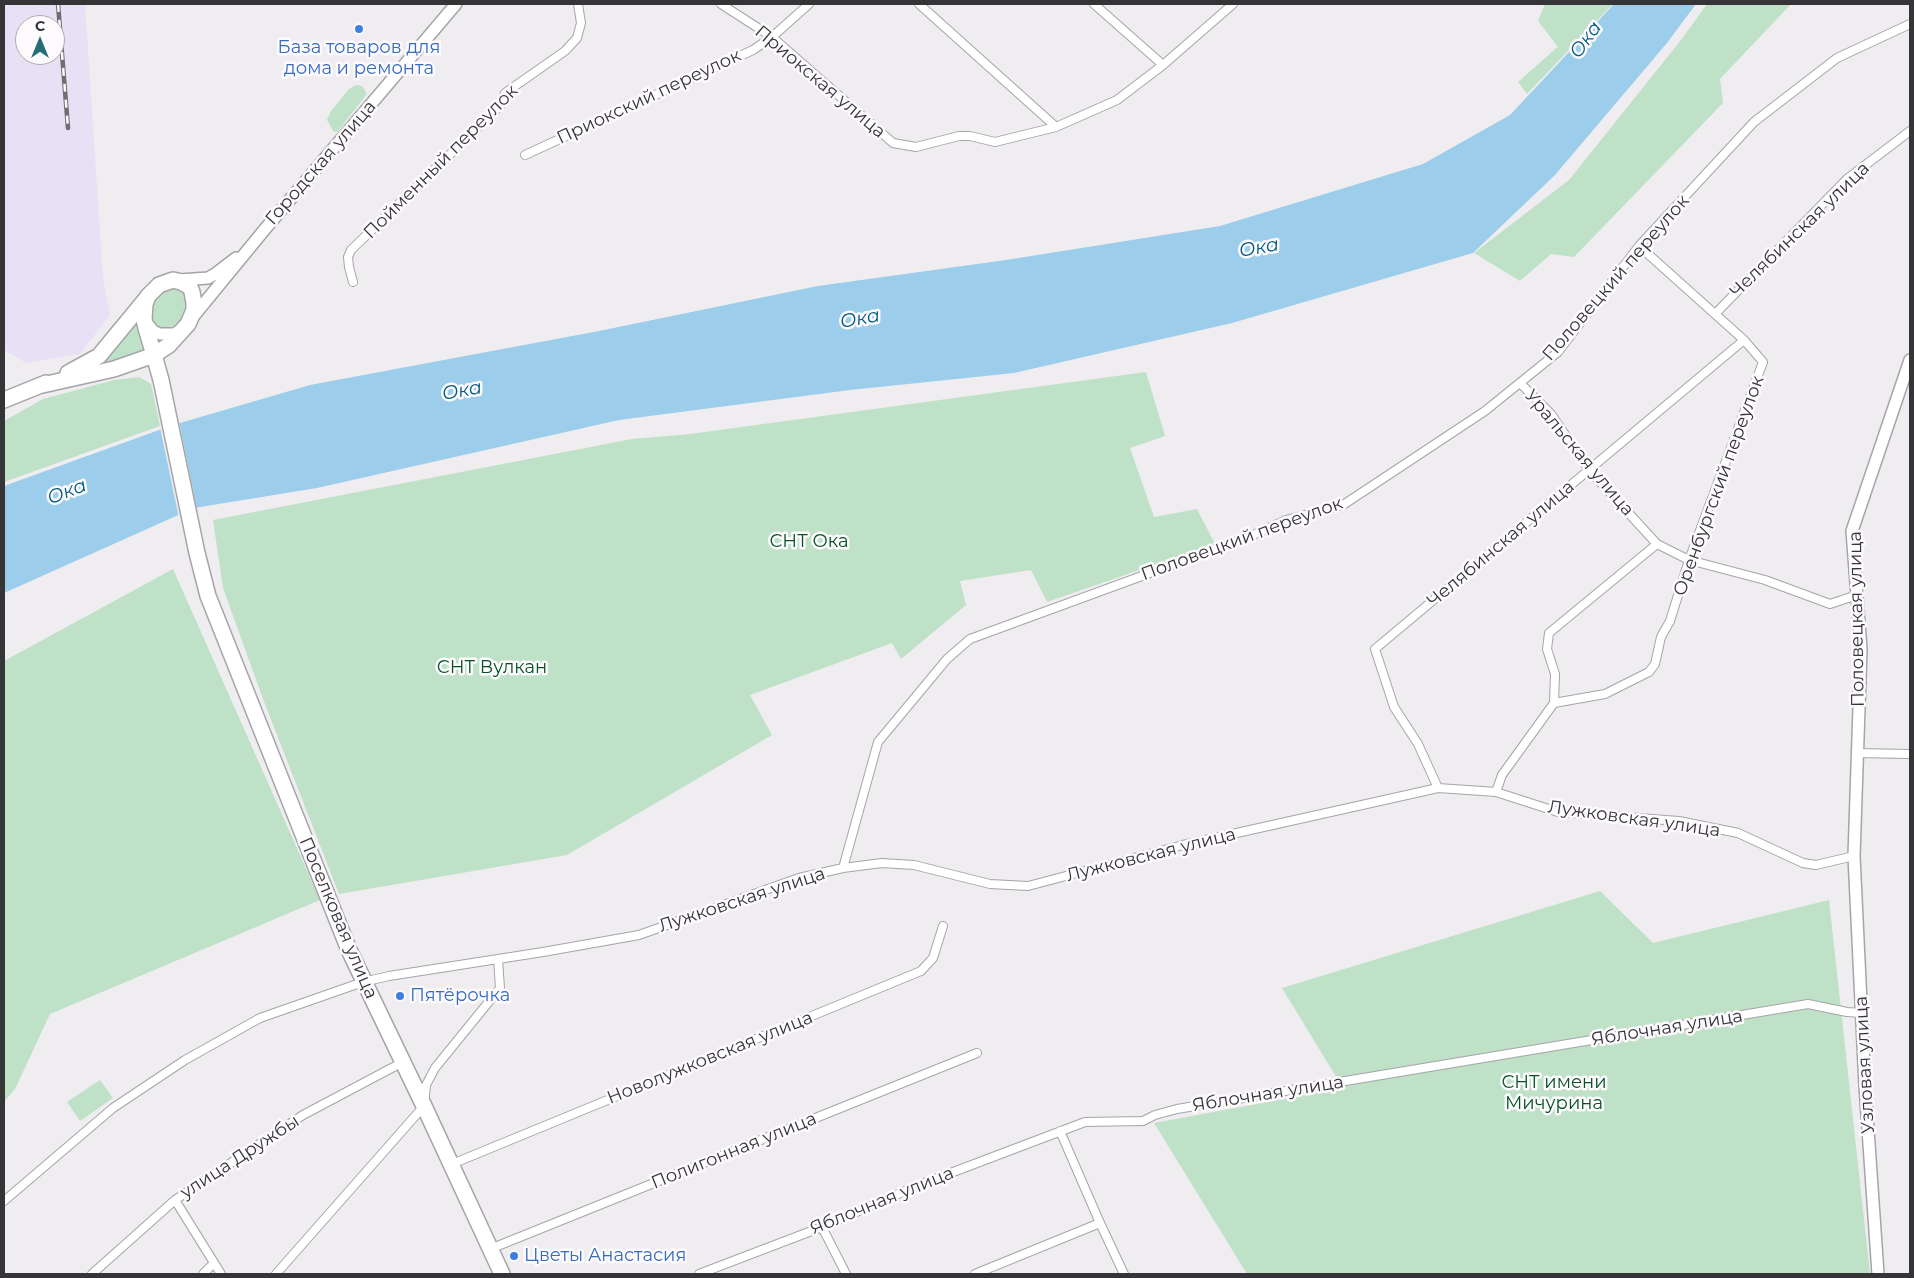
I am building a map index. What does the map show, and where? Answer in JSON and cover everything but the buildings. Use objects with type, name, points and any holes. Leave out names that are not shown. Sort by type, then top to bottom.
[{"type":"highway","points":[[4,400],[80,368],[99,356],[159,285],[173,280],[186,284],[192,292],[194,310],[188,324],[175,339],[154,355],[114,370]]},
{"type":"highway","points":[[144,318],[145,304],[148,296]]},
{"type":"highway","name":"Поселковая улица","points":[[144,318],[161,383],[197,553],[214,615],[328,900],[363,982],[452,1164],[502,1274]]},
{"type":"highway","points":[[161,383],[166,357],[175,339]]},
{"type":"highway","points":[[38,386],[137,366],[150,368],[155,372],[161,383]]},
{"type":"street","name":"Городская улица","points":[[188,324],[248,250],[456,4]]},
{"type":"street","name":"Пойменный переулок","points":[[354,282],[348,262],[348,257],[352,250],[500,106],[505,93],[571,45],[577,38],[581,23],[578,4]]},
{"type":"street","name":"Приокская улица","points":[[721,4],[772,37],[893,144],[916,146],[959,136],[970,136],[995,142],[1056,127]]},
{"type":"street","name":"Приокский переулок","points":[[525,155],[753,50],[772,37],[808,4]]},
{"type":"street","points":[[919,4],[1056,127],[1117,100],[1163,64],[1233,4]]},
{"type":"street","points":[[1094,4],[1163,64]]},
{"type":"street","name":"Половецкий переулок","points":[[843,868],[878,742],[947,659],[970,639],[1251,536],[1286,520],[1343,504],[1485,411],[1558,352],[1640,246],[1754,122],[1837,58],[1910,24]]},
{"type":"street","name":"Челябинская улица","points":[[1715,314],[1847,179],[1910,131]]},
{"type":"street","name":"Оренбургский переулок","points":[[1554,703],[1605,694],[1650,672],[1661,637],[1670,621],[1689,560],[1763,362],[1744,340],[1640,246]]},
{"type":"street","points":[[173,280],[208,278],[248,250]]},
{"type":"street","points":[[144,318],[148,326],[160,334],[174,334],[188,324]]},
{"type":"street","name":"Челябинская улица","points":[[1438,788],[1418,744],[1394,707],[1375,649],[1744,340]]},
{"type":"street","name":"Половецкая улица","points":[[1854,856],[1860,649],[1852,531],[1910,360]]},
{"type":"street","name":"Уральская улица","points":[[1520,382],[1551,414],[1589,470],[1657,544],[1689,560],[1765,580],[1830,604],[1857,595]]},
{"type":"street","points":[[1496,792],[1502,776],[1554,703],[1555,674],[1547,649],[1549,633],[1657,544]]},
{"type":"street","points":[[1856,753],[1910,754]]},
{"type":"street","name":"Лужковская улица","points":[[4,1201],[114,1108],[185,1060],[260,1018],[363,982],[446,966],[639,935],[799,878],[843,868],[882,863],[914,865],[990,884],[1028,886],[1183,845],[1438,788],[1496,792],[1558,812],[1679,821],[1738,833],[1804,863],[1816,865],[1854,856]]},
{"type":"street","name":"Узловая улица","points":[[1854,856],[1865,1086],[1878,1274]]},
{"type":"street","name":"Новолужковская улица","points":[[452,1164],[921,971],[933,958],[943,926]]},
{"type":"street","points":[[276,1274],[424,1106],[426,1085],[436,1068],[500,988],[498,959]]},
{"type":"street","name":"Яблочная улица","points":[[699,1274],[822,1227],[919,1185],[1085,1122],[1143,1121],[1155,1115],[1177,1109],[1808,1004],[1846,1012],[1862,1013]]},
{"type":"street","name":"Полигонная улица","points":[[490,1249],[977,1053]]},
{"type":"street","name":"улица Дружбы","points":[[92,1274],[175,1200],[303,1116],[403,1062]]},
{"type":"street","points":[[1060,1131],[1124,1274]]},
{"type":"street","points":[[175,1200],[221,1274]]},
{"type":"street","points":[[975,1274],[1100,1223]]},
{"type":"street","points":[[822,1227],[846,1274]]},
{"type":"street","points":[[202,1274],[214,1264]]},
{"type":"shaded area","points":[[4,4],[85,4],[103,278],[110,315],[80,354],[26,363],[4,350]]},
{"type":"green space","points":[[1545,4],[1613,4],[1527,94],[1518,82],[1558,47],[1538,21]]},
{"type":"green space","points":[[1707,4],[1791,4],[1720,79],[1723,103],[1574,257],[1551,254],[1520,281],[1474,253],[1569,180],[1681,40]]},
{"type":"green space","points":[[356,85],[362,86],[367,94],[337,132],[333,131],[327,120],[331,111],[349,89]]},
{"type":"green space","points":[[175,286],[187,293],[189,311],[178,325],[165,328],[158,326],[153,322],[150,315],[151,303],[162,290]]},
{"type":"green space","points":[[133,320],[138,321],[144,347],[140,354],[104,364],[102,362]]},
{"type":"green space","name":"СНТ Вулкан","points":[[1146,372],[1165,436],[1130,448],[1154,517],[1197,509],[1215,544],[1047,602],[1031,570],[960,581],[966,605],[901,659],[892,643],[750,695],[772,735],[567,855],[339,894],[263,699],[223,588],[213,520],[632,439],[690,434]]},
{"type":"green space","points":[[139,377],[151,384],[160,426],[4,482],[4,421],[43,399],[114,380]]},
{"type":"green space","points":[[173,569],[320,900],[50,1014],[15,1089],[4,1102],[4,661]]},
{"type":"green space","name":"СНТ имени Мичурина","points":[[1600,891],[1653,943],[1829,900],[1870,1274],[1247,1274],[1154,1123],[1343,1088],[1282,988]]},
{"type":"green space","points":[[100,1080],[113,1098],[80,1121],[67,1102]]},
{"type":"water","name":"Ока","points":[[1614,4],[1696,4],[1667,43],[1555,175],[1473,253],[1232,323],[1014,373],[850,390],[619,420],[317,488],[194,508],[4,593],[4,486],[173,425],[310,385],[599,331],[818,286],[1006,260],[1220,226],[1423,164],[1510,115]]},
{"type":"pier","points":[[179,421],[197,510],[179,518],[160,427]]},
{"type":"railway","points":[[58,4],[68,128]]},
{"type":"place","name":"База товаров для дома и ремонта","points":[[359,29]]},
{"type":"place","name":"Пятёрочка","points":[[400,996]]},
{"type":"place","name":"Цветы Анастасия","points":[[514,1256]]},
{"type":"park label","name":"СНТ Ока","points":[[809,542]]}]
